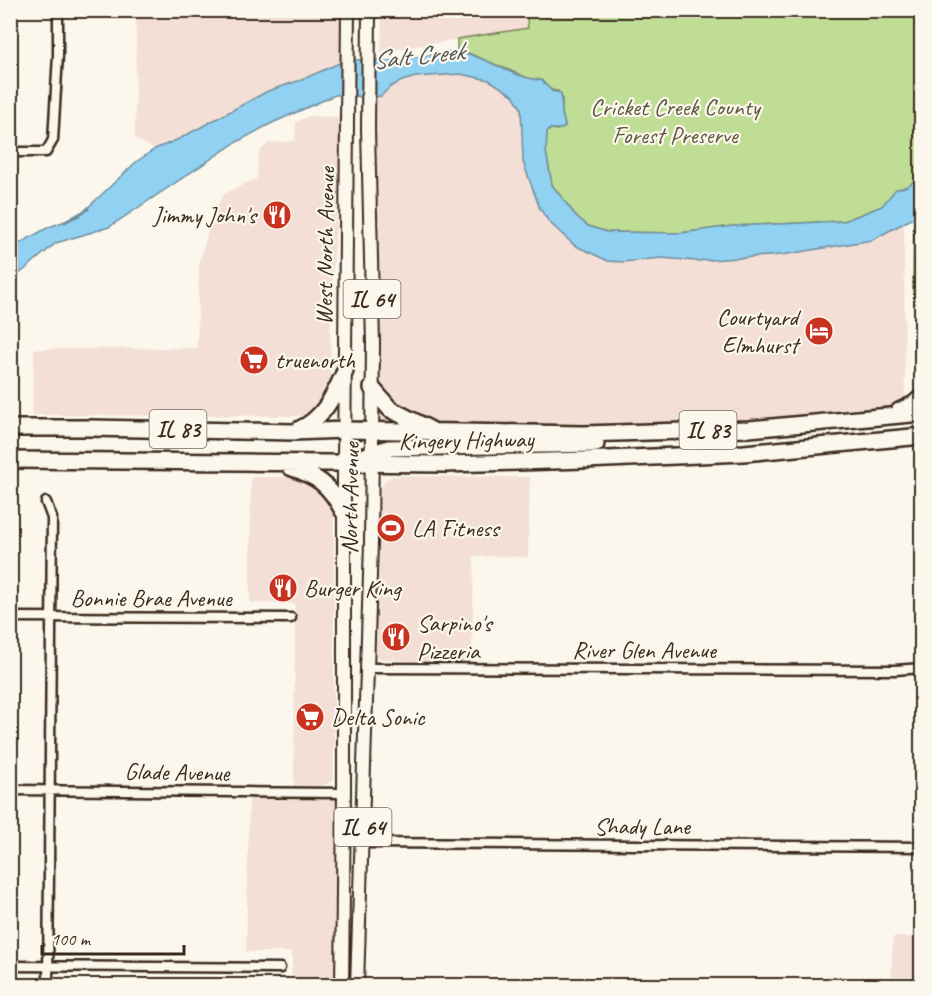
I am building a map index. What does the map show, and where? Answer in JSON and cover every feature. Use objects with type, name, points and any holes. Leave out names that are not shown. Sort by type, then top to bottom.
[{"type":"highway","points":[[293,432],[308,425],[324,411],[345,371]]},
{"type":"highway","points":[[372,388],[390,409],[436,432]]},
{"type":"highway","points":[[888,416],[914,404],[921,397]]},
{"type":"highway","name":"IL 83","points":[[436,432],[583,434],[749,429],[921,412]]},
{"type":"highway","name":"Kingery Highway","points":[[10,428],[436,432]]},
{"type":"highway","points":[[372,458],[388,448],[398,447],[616,443],[647,432]]},
{"type":"highway","name":"Kingery Highway","points":[[10,460],[344,463],[372,458],[446,464],[744,453],[921,436]]},
{"type":"highway","points":[[276,462],[319,479],[336,497],[343,511]]},
{"type":"main road","name":"West North Avenue","points":[[342,986],[343,511],[348,10]]},
{"type":"main road","name":"North Avenue","points":[[357,986],[372,458],[369,10]]},
{"type":"street","points":[[10,152],[46,152],[53,140],[58,10]]},
{"type":"street","points":[[46,502],[52,518],[48,986]]},
{"type":"street","name":"Bonnie Brae Avenue","points":[[10,617],[291,618]]},
{"type":"street","name":"River Glen Avenue","points":[[367,668],[895,670],[921,668]]},
{"type":"street","name":"Glade Avenue","points":[[10,790],[344,793]]},
{"type":"street","name":"Shady Lane","points":[[362,843],[921,847]]},
{"type":"street","points":[[10,966],[280,968]]},
{"type":"shaded area","points":[[136,11],[344,11],[344,61],[301,80],[268,91],[179,139],[155,149],[135,139]]},
{"type":"shaded area","points":[[382,11],[526,11],[528,28],[381,52]]},
{"type":"shaded area","points":[[443,68],[482,73],[523,98],[530,162],[600,251],[904,214],[905,402],[889,410],[655,427],[376,426],[374,89],[393,79]]},
{"type":"shaded area","points":[[309,116],[339,117],[339,176],[331,303],[330,387],[327,395],[310,416],[32,415],[34,349],[197,348],[199,264],[212,215],[224,194],[257,178],[258,157],[261,150],[268,143],[295,141],[296,122]]},
{"type":"shaded area","points":[[393,476],[530,477],[528,557],[474,556],[472,664],[382,659],[373,652],[378,588],[380,490],[385,480]]},
{"type":"shaded area","points":[[251,477],[295,477],[318,483],[334,507],[334,776],[333,781],[322,786],[294,786],[295,604],[250,603]]},
{"type":"shaded area","points":[[249,797],[340,798],[341,985],[292,985],[292,952],[246,952]]},
{"type":"shaded area","points":[[893,937],[921,937],[921,985],[891,985]]},
{"type":"green space","name":"Cricket Creek County Forest Preserve","points":[[526,11],[921,11],[921,291],[913,291],[914,218],[882,206],[844,221],[733,226],[680,233],[607,232],[588,226],[576,216],[552,185],[546,152],[547,132],[565,126],[562,97],[558,91],[550,89],[541,80],[530,79],[468,53],[457,51],[457,39],[528,28]]},
{"type":"water","points":[[457,51],[479,57],[519,75],[541,80],[552,91],[561,93],[565,126],[562,129],[550,129],[547,132],[546,152],[552,185],[576,216],[588,226],[607,232],[680,233],[733,226],[844,221],[882,206],[896,189],[912,183],[921,170],[921,214],[872,240],[782,255],[696,261],[662,258],[623,262],[608,261],[574,245],[549,222],[540,209],[523,162],[521,108],[513,95],[489,80],[460,74],[416,77],[390,87],[381,96],[364,98],[335,95],[270,124],[235,143],[109,227],[56,243],[11,281],[11,248],[49,227],[79,216],[136,162],[155,149],[179,139],[268,91],[301,80],[344,61],[369,59],[388,61]]},
{"type":"waterway","name":"Salt Creek","points":[[65,222],[88,209]]},
{"type":"place","name":"Jimmy John's","points":[[277,215]]},
{"type":"place","name":"Courtyard Elmhurst","points":[[819,331]]},
{"type":"place","name":"truenorth","points":[[254,360]]},
{"type":"place","name":"LA Fitness","points":[[391,528]]},
{"type":"place","name":"Burger King","points":[[283,588]]},
{"type":"place","name":"Sarpino's Pizzeria","points":[[396,637]]},
{"type":"place","name":"Delta Sonic","points":[[310,717]]}]
